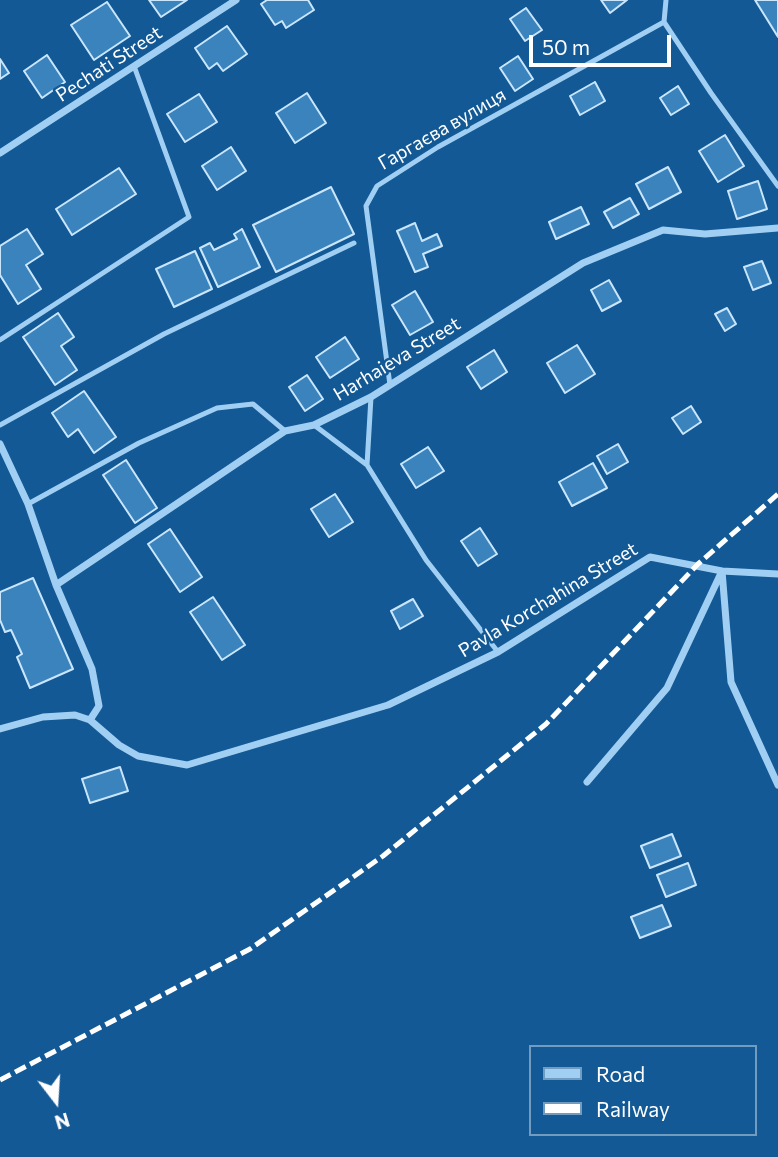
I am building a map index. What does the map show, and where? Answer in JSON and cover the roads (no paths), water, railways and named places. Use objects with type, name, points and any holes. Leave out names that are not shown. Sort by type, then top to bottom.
[{"type":"street","name":"Pechati Street","points":[[0,153],[236,0]]},
{"type":"street","name":"Harhaieva Street","points":[[56,585],[285,431],[314,425],[371,397],[583,263],[663,230],[705,234],[778,228]]},
{"type":"street","points":[[0,444],[28,504],[56,585],[92,670],[99,706],[90,720],[75,715],[43,717],[0,729]]},
{"type":"street","name":"Pavla Korchahina Street","points":[[90,720],[138,756],[187,765],[388,705],[498,652],[650,556],[722,571],[778,574]]},
{"type":"street","points":[[587,782],[667,688],[722,571]]},
{"type":"street","points":[[722,571],[731,682],[778,785]]},
{"type":"lane","points":[[666,0],[664,22],[778,186]]},
{"type":"lane","name":"Гаргаєва вулиця","points":[[390,385],[366,206],[377,186],[438,147],[664,22]]},
{"type":"lane","points":[[0,340],[189,217],[134,66]]},
{"type":"lane","points":[[0,425],[164,334],[354,243]]},
{"type":"lane","points":[[367,465],[371,397]]},
{"type":"lane","points":[[28,504],[139,443],[217,408],[253,404],[285,431]]},
{"type":"lane","points":[[314,425],[367,465],[426,560],[498,652]]},
{"type":"railway","points":[[0,1080],[250,949],[383,856],[546,724],[698,564],[778,494]]}]
